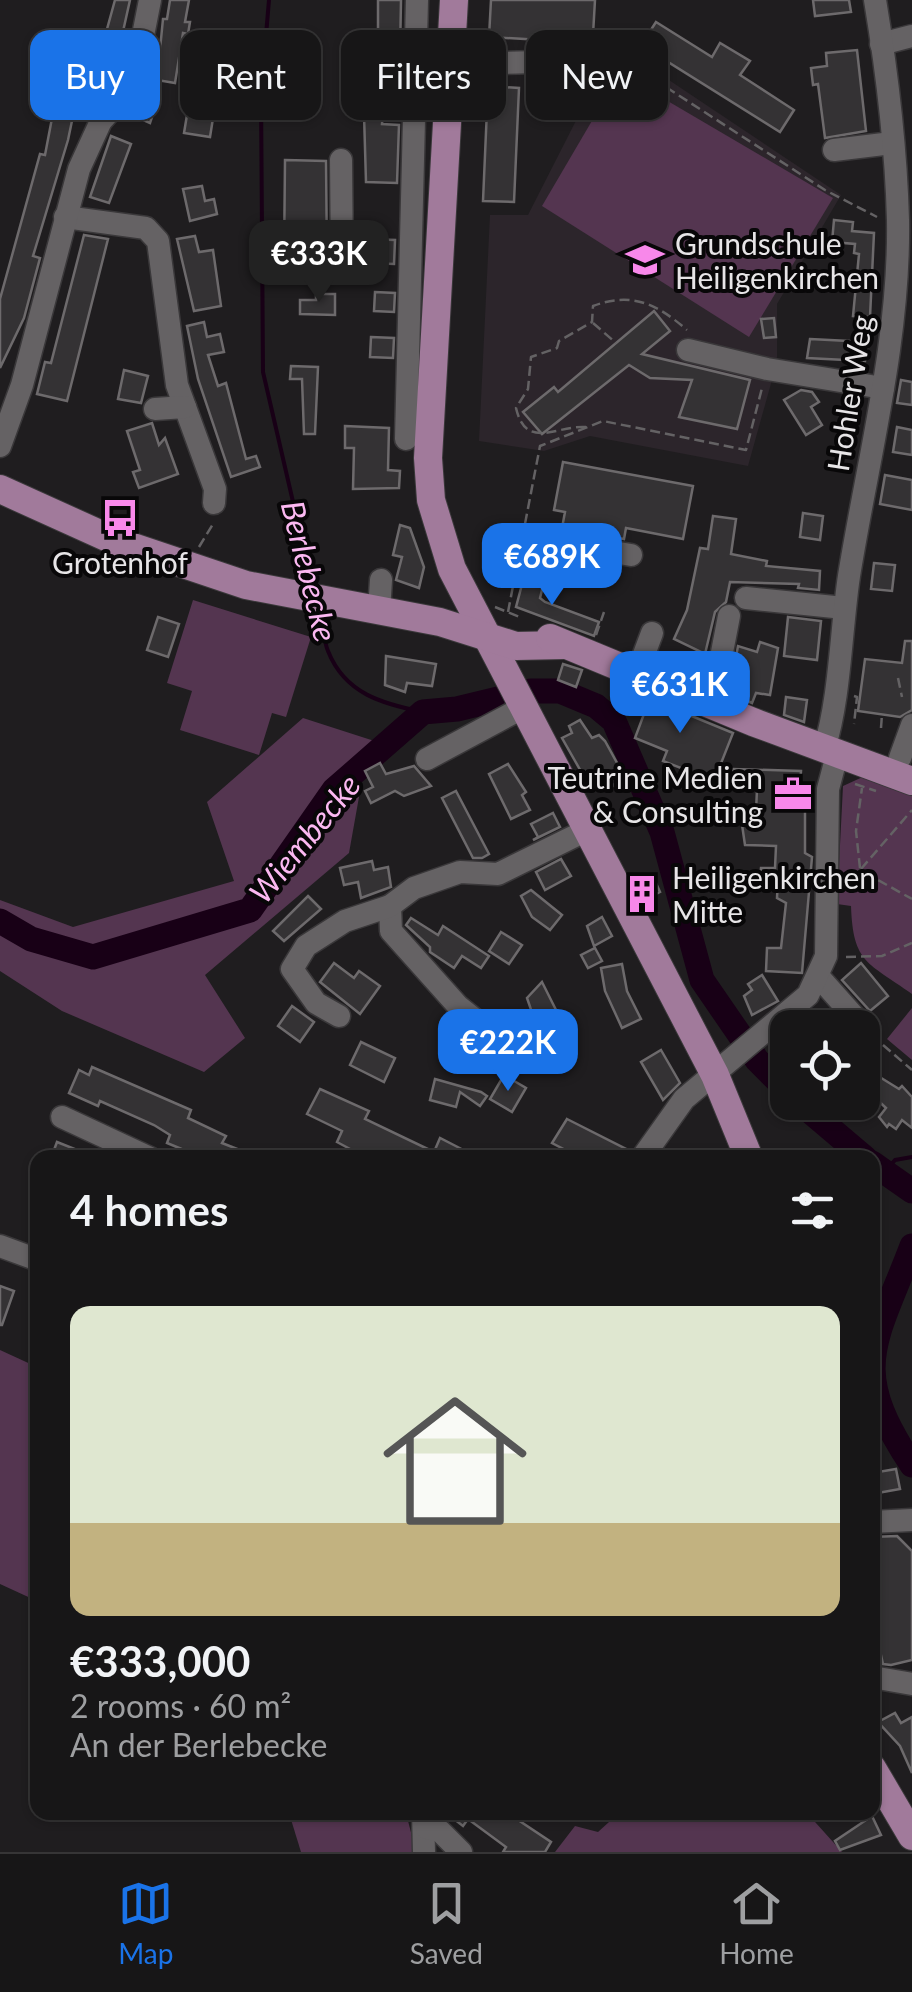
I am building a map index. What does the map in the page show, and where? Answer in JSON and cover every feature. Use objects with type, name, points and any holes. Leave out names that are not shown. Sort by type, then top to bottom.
[{"type":"main road","points":[[452,30],[454,0]]},
{"type":"main road","points":[[444,120],[425,316],[428,465],[432,500],[452,569],[714,1075],[746,1150]]},
{"type":"main road","points":[[0,488],[80,526],[192,568],[375,614],[486,634],[522,630],[831,752],[906,769]]},
{"type":"main road","points":[[375,614],[437,598],[452,569]]},
{"type":"main road","points":[[880,1781],[909,1826]]},
{"type":"street","points":[[0,446],[11,382],[90,140],[132,86],[150,0]]},
{"type":"street","points":[[406,439],[425,316],[417,0]]},
{"type":"street","name":"Hohler Weg","points":[[822,966],[828,789],[844,608],[883,388],[898,222],[875,0]]},
{"type":"street","points":[[881,44],[912,36]]},
{"type":"street","points":[[834,150],[892,143]]},
{"type":"street","points":[[342,160],[342,262]]},
{"type":"street","points":[[65,217],[154,233],[177,385],[215,489],[214,503]]},
{"type":"street","points":[[688,350],[767,369],[883,388]]},
{"type":"street","points":[[155,409],[185,406]]},
{"type":"street","points":[[596,548],[631,554]]},
{"type":"street","points":[[375,614],[382,580]]},
{"type":"street","points":[[746,598],[844,608]]},
{"type":"street","points":[[712,704],[729,616]]},
{"type":"street","points":[[637,673],[652,633]]},
{"type":"street","points":[[428,759],[524,707]]},
{"type":"street","points":[[906,707],[906,769]]},
{"type":"street","points":[[339,1016],[316,1003],[296,980],[294,962],[324,931],[390,906],[430,882],[460,872],[498,874],[589,829]]},
{"type":"street","points":[[390,906],[391,931],[458,1006],[493,1034]]},
{"type":"street","points":[[648,1150],[684,1099],[808,995],[822,966],[853,1010]]},
{"type":"street","points":[[62,1118],[132,1150]]},
{"type":"street","points":[[0,1246],[30,1257]]},
{"type":"street","points":[[880,1522],[911,1522]]},
{"type":"street","points":[[880,1678],[912,1684]]},
{"type":"street","points":[[424,1852],[425,1820]]},
{"type":"street","points":[[425,1820],[461,1852]]},
{"type":"path","points":[[668,89],[825,190],[881,220],[898,222]]},
{"type":"path","points":[[592,322],[594,306],[604,302],[634,299],[657,304],[691,334],[688,350]]},
{"type":"path","points":[[592,322],[616,343]]},
{"type":"path","points":[[589,427],[568,426],[547,436],[528,432],[516,408],[528,389],[532,357],[557,348],[559,341],[592,322]]},
{"type":"path","points":[[522,618],[508,614],[540,446],[602,422],[746,450],[767,369]]},
{"type":"path","points":[[192,568],[215,521],[214,503]]},
{"type":"path","points":[[594,642],[604,612]]},
{"type":"path","points":[[898,678],[906,707]]},
{"type":"path","points":[[854,724],[856,688]]},
{"type":"path","points":[[881,728],[882,714]]},
{"type":"path","points":[[860,870],[856,831],[862,788]]},
{"type":"path","points":[[826,899],[840,899],[912,810]]},
{"type":"path","points":[[860,870],[912,899]]},
{"type":"path","points":[[822,966],[882,956],[912,943]]},
{"type":"path","points":[[880,1042],[912,1070]]},
{"type":"shaded area","name":"Grundschule Heiligenkirchen","points":[[668,79],[841,195],[777,304],[777,362],[748,466],[590,436],[544,451],[479,441],[490,215],[528,215],[576,120],[668,120]]},
{"type":"shaded area","points":[[668,101],[833,198],[749,337],[542,206],[592,120],[668,120]]},
{"type":"shaded area","points":[[193,600],[311,637],[286,717],[272,713],[259,755],[180,730],[192,691],[167,683]]},
{"type":"shaded area","points":[[303,718],[393,747],[364,769],[349,853],[205,975],[245,1038],[204,1072],[62,1011],[0,971],[0,900],[73,927],[234,881],[207,802]]},
{"type":"shaded area","points":[[867,775],[912,789],[912,994],[866,960],[855,940],[851,906],[837,904],[843,786]]},
{"type":"shaded area","points":[[912,1008],[912,1060],[887,1039]]},
{"type":"shaded area","points":[[0,1350],[30,1364],[30,1598],[0,1584]]},
{"type":"shaded area","points":[[291,1820],[408,1820],[416,1852],[301,1852]]},
{"type":"shaded area","points":[[611,1820],[813,1820],[842,1852],[555,1852],[575,1826],[598,1832]]},
{"type":"building","points":[[115,0],[130,0],[123,30],[107,30]]},
{"type":"building","points":[[170,0],[189,0],[185,22],[190,22],[189,30],[180,30],[175,83],[160,80],[163,19],[167,19]]},
{"type":"building","points":[[378,0],[401,0],[400,30],[378,30]]},
{"type":"building","points":[[491,0],[595,0],[593,30],[526,30],[526,39],[506,38],[506,30],[489,30]]},
{"type":"building","points":[[813,0],[849,0],[851,12],[815,16]]},
{"type":"building","points":[[656,22],[712,57],[720,43],[750,61],[740,75],[794,110],[780,132],[668,62],[668,30],[651,30]]},
{"type":"building","points":[[857,50],[866,131],[825,138],[818,84],[813,85],[811,68],[827,66],[826,53]]},
{"type":"building","points":[[506,87],[519,88],[514,202],[483,201],[487,120],[506,120]]},
{"type":"building","points":[[52,120],[72,120],[33,256],[40,258],[24,318],[0,368],[0,299],[40,154],[45,155]]},
{"type":"building","points":[[186,120],[213,120],[210,137],[184,133]]},
{"type":"building","points":[[364,120],[399,125],[397,183],[366,182]]},
{"type":"building","points":[[111,136],[131,144],[109,203],[90,197]]},
{"type":"building","points":[[285,160],[326,161],[327,260],[284,260]]},
{"type":"building","points":[[202,186],[205,201],[214,199],[217,214],[190,221],[183,189]]},
{"type":"building","points":[[834,220],[853,222],[852,231],[874,233],[870,317],[853,316],[859,254],[854,253],[855,244],[832,242]]},
{"type":"building","points":[[84,235],[108,239],[67,401],[37,394],[45,362],[51,363]]},
{"type":"building","points":[[195,236],[199,252],[213,250],[221,306],[194,311],[177,239]]},
{"type":"building","points":[[370,239],[395,240],[394,264],[369,263]]},
{"type":"building","points":[[356,266],[369,268],[368,282],[350,280]]},
{"type":"building","points":[[375,292],[395,293],[394,312],[374,311]]},
{"type":"building","points":[[316,294],[335,294],[335,315],[300,314],[300,300],[316,300]]},
{"type":"building","points":[[654,311],[670,331],[642,354],[750,380],[737,429],[679,417],[692,380],[650,378],[629,365],[542,434],[523,412],[554,387],[558,392]]},
{"type":"building","points":[[774,318],[776,337],[764,338],[761,319]]},
{"type":"building","points":[[204,322],[207,337],[220,334],[224,352],[208,355],[218,386],[226,383],[246,459],[256,456],[260,467],[231,477],[198,379],[187,326]]},
{"type":"building","points":[[371,337],[394,338],[393,358],[370,357]]},
{"type":"building","points":[[810,339],[868,342],[865,361],[807,358]]},
{"type":"building","points":[[291,366],[318,367],[315,434],[304,434],[302,379],[290,379]]},
{"type":"building","points":[[124,370],[148,376],[141,403],[118,399]]},
{"type":"building","points":[[901,380],[912,382],[912,405],[897,403]]},
{"type":"building","points":[[801,390],[812,392],[819,402],[811,407],[822,425],[806,435],[784,400]]},
{"type":"building","points":[[152,423],[159,445],[165,438],[178,474],[139,488],[133,472],[140,470],[127,431]]},
{"type":"building","points":[[345,426],[389,428],[388,470],[400,471],[399,488],[353,489],[354,448],[345,448]]},
{"type":"building","points":[[897,427],[912,430],[912,455],[893,452]]},
{"type":"building","points":[[563,462],[693,486],[683,539],[626,528],[624,539],[596,534],[584,539],[578,538],[579,531],[562,528],[565,512],[554,510]]},
{"type":"building","points":[[885,475],[912,480],[912,510],[880,504]]},
{"type":"building","points":[[803,513],[823,516],[820,540],[800,537]]},
{"type":"building","points":[[713,516],[736,519],[731,554],[767,561],[766,566],[820,571],[819,590],[798,588],[799,584],[730,582],[726,602],[715,612],[705,654],[674,639],[687,610],[700,548],[708,549]]},
{"type":"building","points":[[400,525],[410,528],[424,567],[419,588],[396,580],[402,557],[393,555]]},
{"type":"building","points":[[874,563],[895,565],[892,591],[871,589]]},
{"type":"building","points":[[524,577],[544,582],[540,598],[545,602],[599,622],[594,636],[516,607]]},
{"type":"building","points":[[158,617],[179,624],[168,657],[147,650]]},
{"type":"building","points":[[788,617],[821,621],[817,660],[784,656]]},
{"type":"building","points":[[905,641],[912,641],[912,710],[900,717],[858,711],[865,659],[902,663]]},
{"type":"building","points":[[760,642],[778,648],[770,695],[756,693],[752,703],[731,694],[741,671],[734,668],[738,646],[757,652]]},
{"type":"building","points":[[386,656],[436,664],[432,686],[407,683],[405,692],[385,685]]},
{"type":"building","points":[[563,664],[582,670],[576,687],[558,680]]},
{"type":"building","points":[[626,689],[733,733],[714,781],[663,761],[667,751],[635,738],[644,714],[620,705]]},
{"type":"building","points":[[786,697],[807,700],[804,722],[784,715]]},
{"type":"building","points":[[580,720],[592,738],[599,735],[605,741],[627,781],[615,787],[604,773],[587,782],[562,738],[572,733],[569,726]]},
{"type":"building","points":[[380,763],[386,774],[414,766],[431,786],[404,796],[395,791],[371,803],[365,791],[373,787],[365,771]]},
{"type":"building","points":[[508,764],[526,792],[522,795],[530,810],[511,819],[489,774]]},
{"type":"building","points":[[732,769],[801,771],[800,786],[813,786],[813,808],[805,808],[805,853],[812,857],[802,973],[766,971],[767,948],[781,948],[786,903],[777,898],[778,879],[760,879],[761,868],[775,868],[776,846],[745,845],[740,811],[756,812],[757,789],[732,789]]},
{"type":"building","points":[[456,791],[489,854],[482,858],[473,858],[442,798]]},
{"type":"building","points":[[553,813],[560,827],[533,840],[538,837],[531,824]]},
{"type":"building","points":[[561,859],[571,876],[545,890],[536,872]]},
{"type":"building","points":[[372,861],[374,870],[388,867],[391,887],[361,898],[358,882],[344,885],[340,868]]},
{"type":"building","points":[[655,881],[660,892],[644,900],[638,889]]},
{"type":"building","points":[[531,890],[562,915],[550,930],[532,917],[521,896]]},
{"type":"building","points":[[308,896],[321,909],[284,941],[273,931]]},
{"type":"building","points":[[602,917],[612,936],[594,946],[587,926]]},
{"type":"building","points":[[411,918],[438,935],[443,926],[489,956],[481,968],[462,956],[454,968],[430,952],[430,947],[406,925]]},
{"type":"building","points":[[501,932],[522,945],[509,964],[489,951]]},
{"type":"building","points":[[595,948],[602,961],[588,968],[581,955]]},
{"type":"building","points":[[334,963],[354,978],[359,971],[380,986],[360,1014],[320,982]]},
{"type":"building","points":[[861,963],[888,996],[869,1010],[842,980]]},
{"type":"building","points":[[622,964],[627,991],[641,1019],[622,1028],[605,991],[601,968]]},
{"type":"building","points":[[762,975],[778,1001],[752,1015],[744,996],[752,990],[748,984]]},
{"type":"building","points":[[542,982],[558,1014],[545,1020],[561,1041],[539,1072],[518,1058],[538,1030],[527,998]]},
{"type":"building","points":[[292,1006],[314,1022],[300,1042],[278,1026]]},
{"type":"building","points":[[361,1042],[395,1058],[384,1082],[350,1065]]},
{"type":"building","points":[[661,1050],[680,1083],[663,1100],[641,1062]]},
{"type":"building","points":[[92,1067],[191,1110],[188,1118],[226,1136],[222,1143],[240,1150],[184,1150],[167,1143],[170,1135],[154,1125],[100,1101],[98,1106],[69,1093],[79,1070],[89,1075]]},
{"type":"building","points":[[504,1075],[526,1088],[512,1112],[490,1099]]},
{"type":"building","points":[[880,1077],[899,1089],[902,1086],[912,1097],[912,1128],[902,1120],[896,1129],[889,1124],[887,1127],[880,1118],[886,1108],[880,1102]]},
{"type":"building","points":[[435,1079],[487,1096],[480,1106],[460,1092],[456,1107],[430,1100]]},
{"type":"building","points":[[320,1089],[369,1111],[365,1119],[430,1150],[352,1150],[337,1142],[342,1131],[307,1114]]},
{"type":"building","points":[[567,1119],[626,1149],[566,1150],[552,1143]]},
{"type":"building","points":[[440,1138],[463,1150],[435,1150]]},
{"type":"building","points":[[57,1142],[77,1150],[54,1150]]},
{"type":"building","points":[[0,1286],[14,1291],[2,1325],[0,1325]]},
{"type":"building","points":[[896,1469],[900,1489],[880,1493],[880,1472]]},
{"type":"building","points":[[897,1536],[912,1551],[912,1660],[891,1665],[883,1664],[880,1651],[880,1537]]},
{"type":"building","points":[[895,1713],[901,1723],[912,1717],[912,1773],[900,1746],[880,1721]]},
{"type":"building","points":[[469,1820],[518,1820],[551,1842],[545,1852],[503,1852],[506,1847]]},
{"type":"building","points":[[866,1820],[874,1820],[881,1835],[840,1850],[835,1841]]},
{"type":"waterway","name":"Berlebecke","points":[[269,0],[261,94],[263,372],[312,584]]},
{"type":"waterway","name":"Berlebecke","points":[[320,612],[326,647],[344,678],[380,701],[423,712]]},
{"type":"waterway","name":"Berlebecke","points":[[0,921],[31,939],[93,957],[250,910],[334,790],[423,712],[457,709],[531,691],[560,691],[596,706],[614,721],[662,832],[702,980],[770,1073]]},
{"type":"waterway","name":"Berlebecke","points":[[820,1120],[856,1150]]},
{"type":"waterway","points":[[885,1172],[895,1160],[912,1157]]},
{"type":"waterway","name":"Berlebecke","points":[[880,1169],[912,1191]]},
{"type":"waterway","name":"Berlebecke","points":[[880,1330],[912,1246]]},
{"type":"waterway","name":"Berlebecke","points":[[880,1406],[912,1465]]},
{"type":"place","name":"Grundschule Heiligenkirchen","points":[[645,260]]},
{"type":"place","name":"Grotenhof","points":[[120,518]]},
{"type":"place","name":"Teutrine Medien & Consulting","points":[[793,794]]},
{"type":"place","name":"Heiligenkirchen Mitte","points":[[642,894]]},
{"type":"water label","name":"Wiembecke","points":[[304,838]]}]
